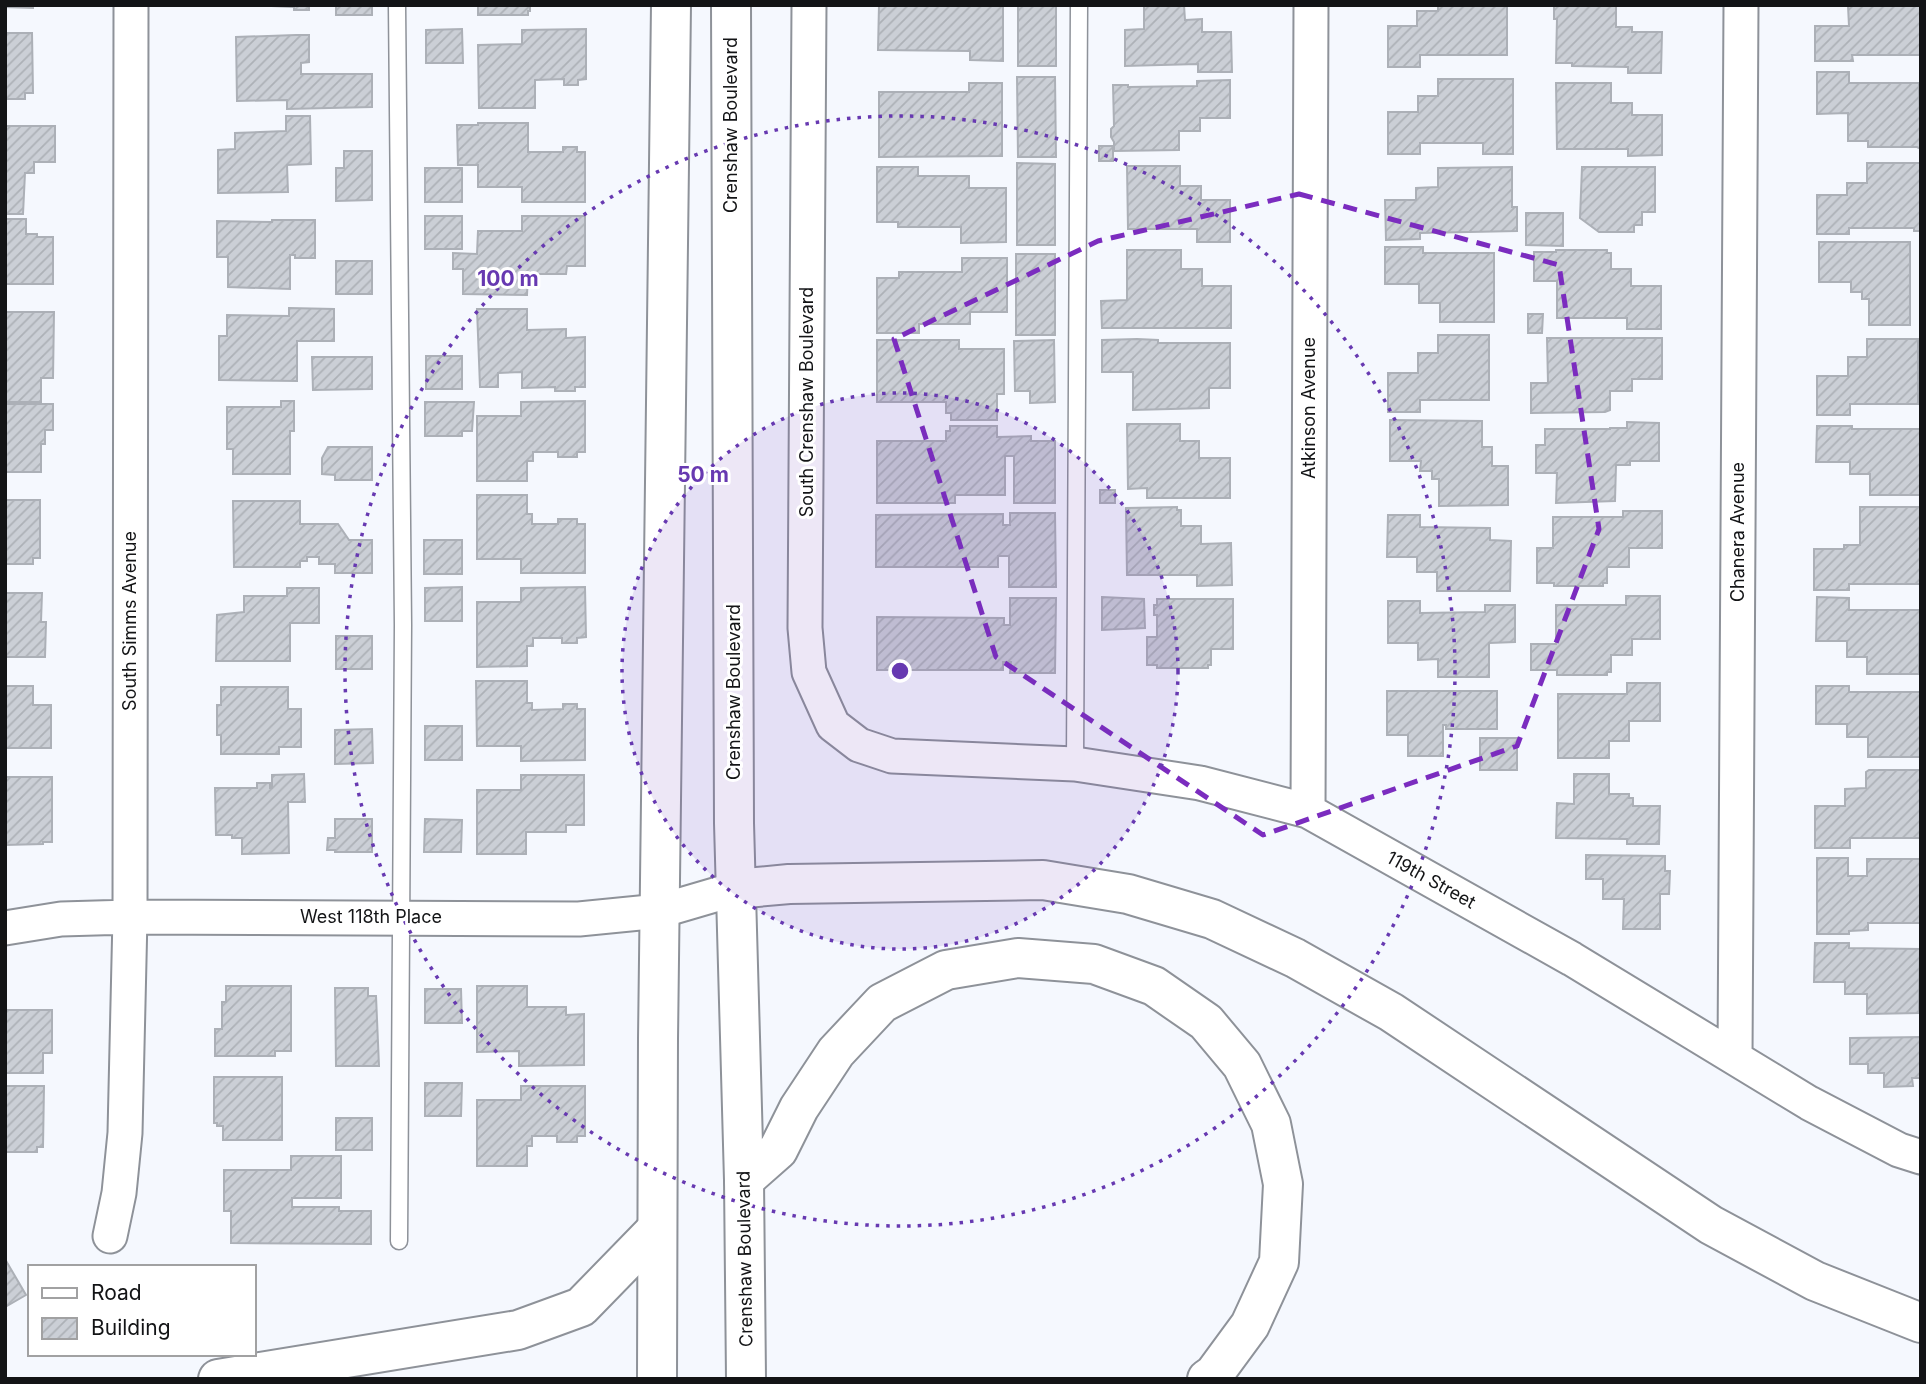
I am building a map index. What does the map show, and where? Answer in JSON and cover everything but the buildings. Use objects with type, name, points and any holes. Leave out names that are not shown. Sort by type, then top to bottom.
[{"type":"main road","points":[[657,1379],[671,5]]},
{"type":"main road","name":"Crenshaw Boulevard","points":[[731,5],[735,889],[744,1180],[746,1379]]},
{"type":"main road","points":[[735,889],[789,884],[1043,880],[1128,894],[1212,919],[1295,958],[1391,1012],[1711,1225],[1815,1282],[1921,1323]]},
{"type":"main road","points":[[744,1180],[778,1150],[799,1108],[836,1052],[882,1003],[946,970],[1018,958],[1094,964],[1154,986],[1206,1022],[1242,1065],[1271,1125],[1283,1184],[1279,1262],[1250,1325],[1214,1374],[1207,1379]]},
{"type":"main road","points":[[218,1379],[517,1330],[581,1307],[657,1228]]},
{"type":"street","name":"South Simms Avenue","points":[[110,1236],[119,1193],[125,1133],[130,917],[131,5]]},
{"type":"street","name":"South Crenshaw Boulevard","points":[[809,5],[805,628],[809,672],[833,725],[859,745],[892,756]]},
{"type":"street","name":"Atkinson Avenue","points":[[1308,811],[1311,5]]},
{"type":"street","name":"Chanera Avenue","points":[[1735,1058],[1741,5]]},
{"type":"street","name":"119th Street","points":[[892,756],[1075,764],[1199,783],[1308,811],[1572,959],[1809,1103],[1899,1150],[1921,1157]]},
{"type":"street","name":"West 118th Place","points":[[5,928],[61,919],[130,917],[579,919],[660,911],[735,889]]},
{"type":"lane","points":[[397,5],[402,625],[399,1241]]},
{"type":"lane","points":[[1075,764],[1079,5]]},
{"type":"highlighted area","points":[[1299,194],[1559,265],[1599,529],[1517,746],[1263,835],[996,657],[894,339],[1098,241]]}]
